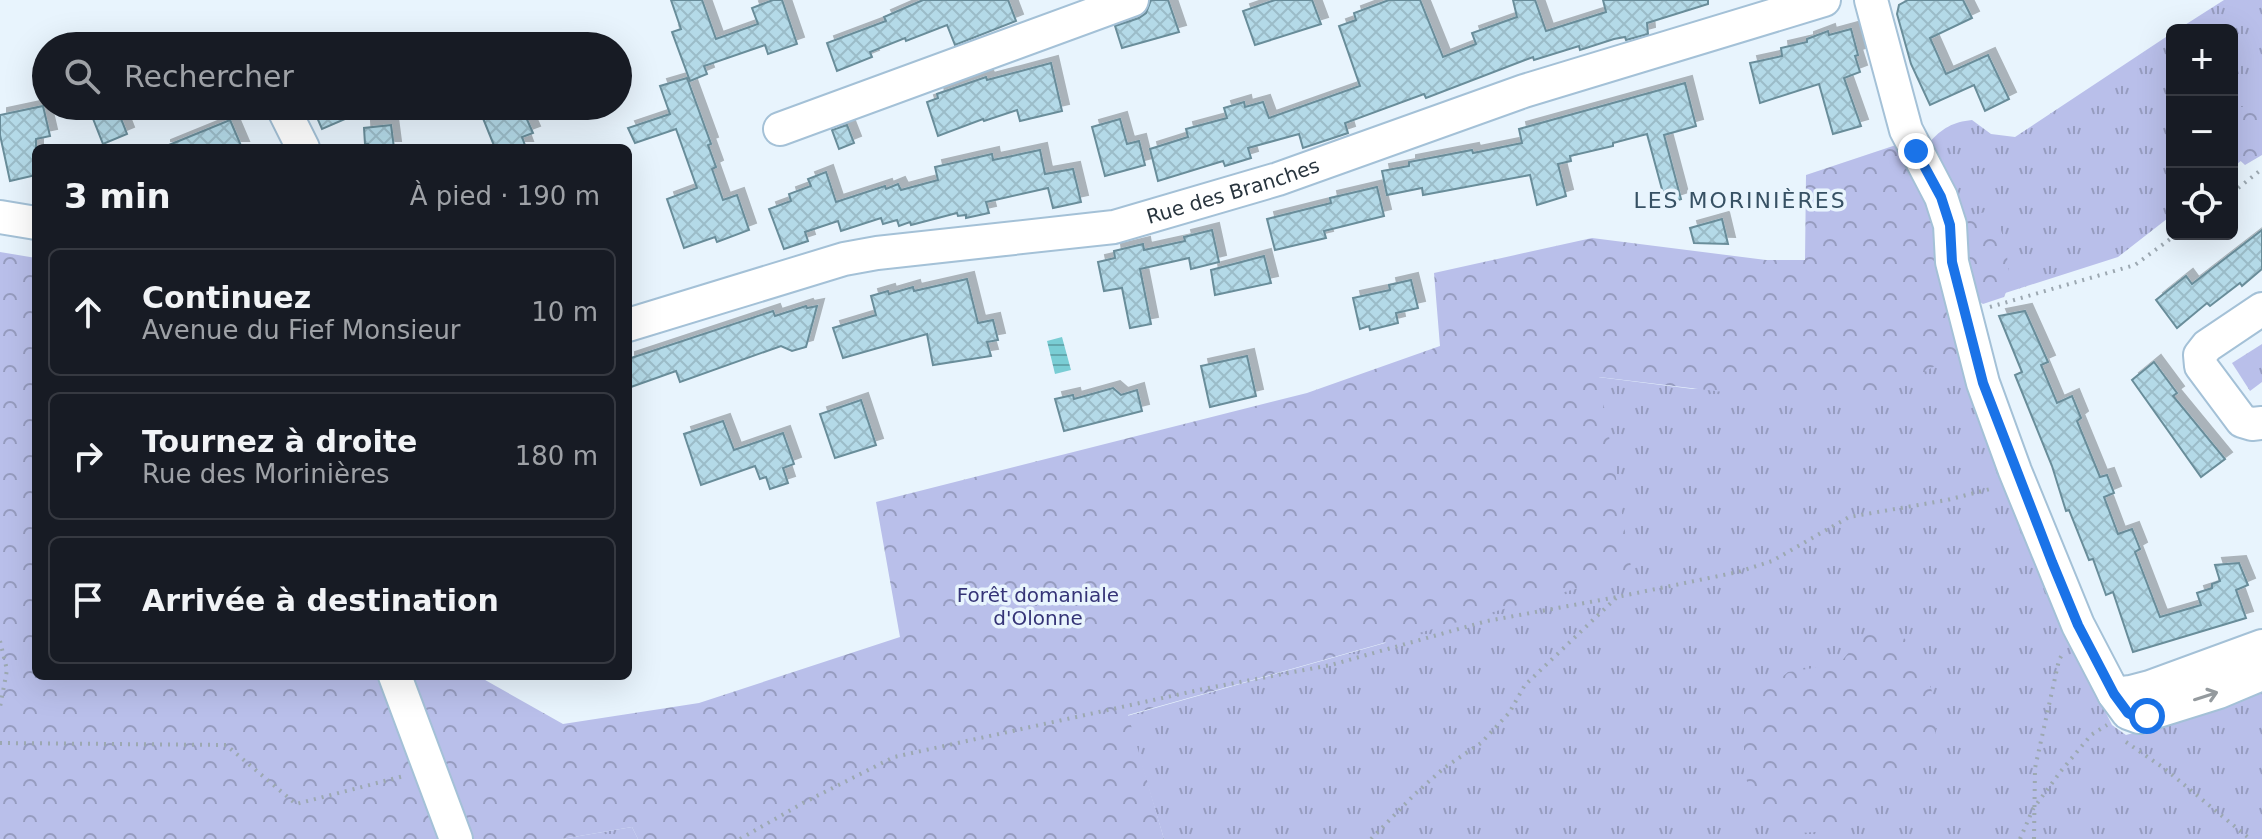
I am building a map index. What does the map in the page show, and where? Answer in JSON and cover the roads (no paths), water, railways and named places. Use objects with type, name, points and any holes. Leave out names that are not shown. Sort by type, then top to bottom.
[{"type":"street","points":[[780,129],[1132,0]]},
{"type":"street","name":"Rue des Branches","points":[[632,324],[844,259],[1114,227],[1278,179],[1743,12],[1824,0]]},
{"type":"street","points":[[1871,0],[1906,130],[1941,197],[1950,225],[1952,262],[1983,383],[2020,482],[2114,707],[2139,717],[2219,692],[2262,674]]},
{"type":"street","points":[[289,120],[301,144]]},
{"type":"street","points":[[0,217],[32,222]]},
{"type":"street","points":[[2262,309],[2207,346],[2200,355],[2201,366],[2242,421],[2262,423]]},
{"type":"street","points":[[2114,707],[2131,692],[2262,646]]},
{"type":"street","points":[[396,680],[456,839]]},
{"type":"district","name":"LES MORINIÈRES","points":[[1740,200]]},
{"type":"park label","name":"Forêt domaniale d'Olonne","points":[[1038,606]]}]
